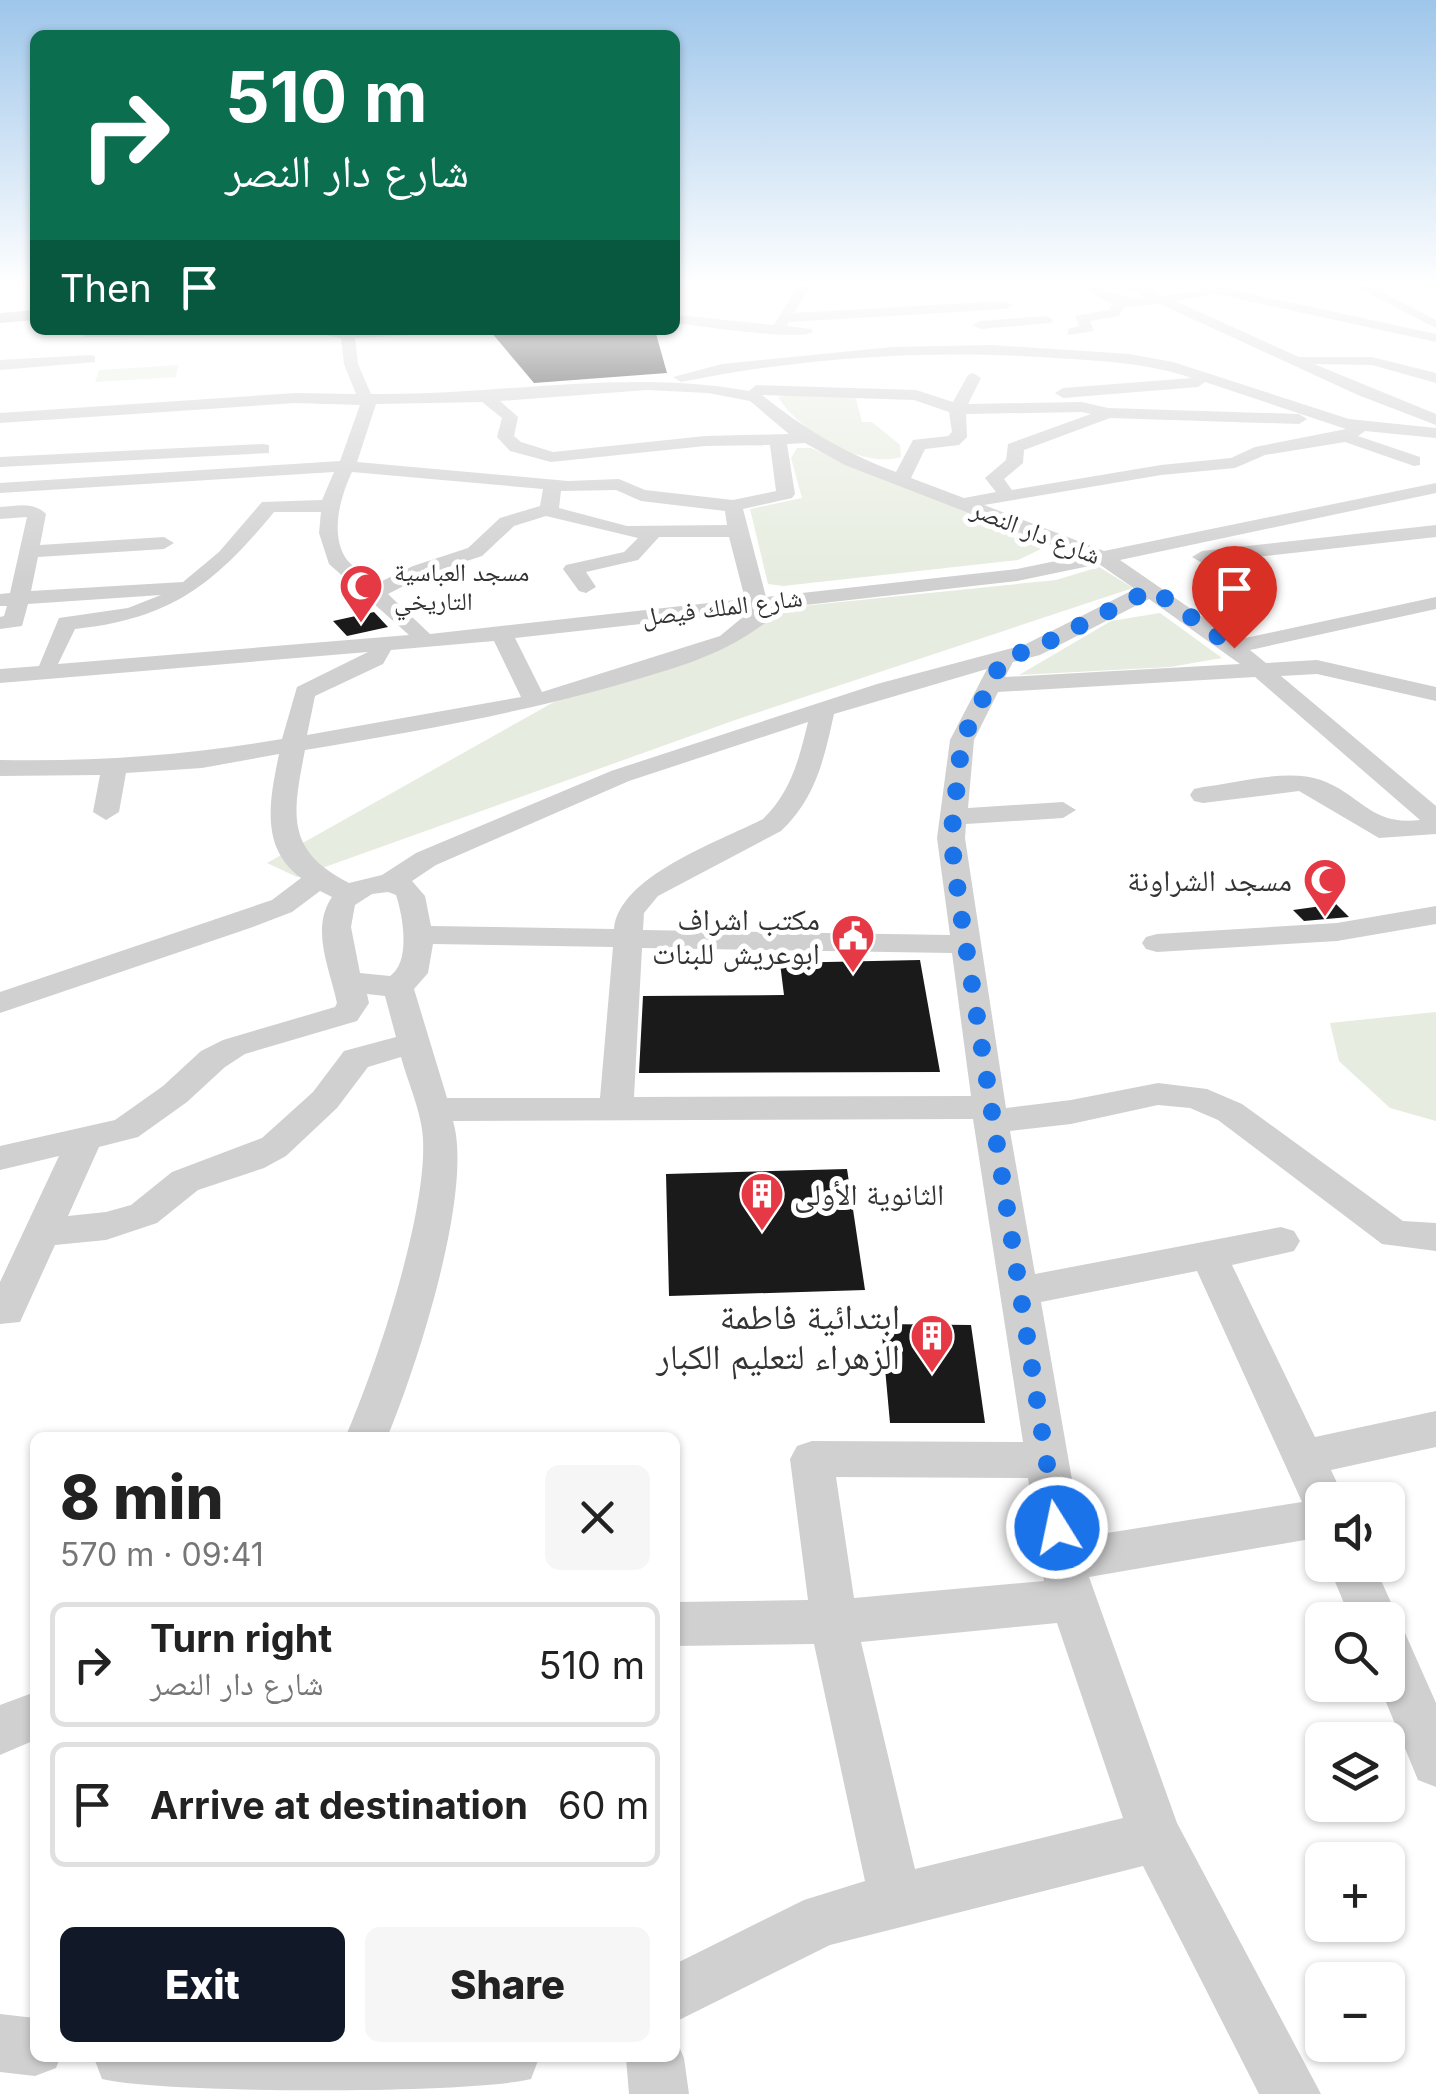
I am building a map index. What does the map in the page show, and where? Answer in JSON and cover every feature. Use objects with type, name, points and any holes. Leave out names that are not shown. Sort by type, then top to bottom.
[{"type":"street","points":[[360,385],[368,405],[348,446],[346,466],[332,494],[330,533],[336,560],[419,633]]},
{"type":"street","points":[[8,394],[80,414],[295,398],[446,400],[647,385],[682,387],[751,400],[916,396],[957,409],[1082,407]]},
{"type":"street","points":[[751,400],[755,385]]},
{"type":"street","points":[[902,480],[918,444],[953,440],[961,433],[957,409],[969,385]]},
{"type":"street","points":[[974,385],[1004,397],[1151,385]]},
{"type":"street","points":[[1224,385],[1334,420],[1414,461]]},
{"type":"street","points":[[1356,385],[1436,417]]},
{"type":"street","points":[[1357,385],[1377,394]]},
{"type":"street","points":[[682,387],[697,408]]},
{"type":"street","points":[[1247,390],[1436,392]]},
{"type":"street","points":[[80,414],[83,396]]},
{"type":"street","points":[[484,396],[510,417],[505,437],[516,446],[550,457],[669,444],[810,438]]},
{"type":"street","points":[[1051,396],[1108,413],[1334,420]]},
{"type":"street","name":"شارع دار النصر","points":[[751,400],[851,461],[1096,555],[1142,582],[1234,648],[1436,823]]},
{"type":"street","points":[[110,430],[111,411]]},
{"type":"street","points":[[1008,496],[994,478],[1014,463],[1014,448],[1108,413]]},
{"type":"street","points":[[962,504],[1161,470],[1222,465],[1261,452],[1352,432],[1436,433]]},
{"type":"street","points":[[0,488],[346,466],[553,484],[619,484],[641,495],[733,506],[786,494],[778,441]]},
{"type":"street","points":[[0,462],[282,449]]},
{"type":"street","points":[[591,455],[622,471],[619,484]]},
{"type":"street","points":[[1096,555],[1436,480]]},
{"type":"street","points":[[546,510],[553,484]]},
{"type":"street","name":"شارع الملك فيصل","points":[[0,676],[501,633],[756,599],[1016,575],[1096,555],[1436,488]]},
{"type":"street","points":[[48,664],[67,623],[137,614],[162,605],[193,586],[228,556],[269,506],[332,506]]},
{"type":"street","points":[[0,768],[202,760],[294,746],[535,701],[728,642],[762,615],[733,506]]},
{"type":"street","points":[[374,593],[420,570],[475,552],[508,522],[546,510],[596,526],[652,534],[738,532]]},
{"type":"street","points":[[0,513],[36,511],[10,599],[14,621],[0,623]]},
{"type":"street","points":[[1291,2094],[1156,1836],[1068,1581],[1044,1460],[951,838],[962,740],[997,671],[1179,561],[1436,531]]},
{"type":"street","points":[[586,587],[573,569],[632,556],[652,534]]},
{"type":"street","points":[[0,572],[25,552],[164,543]]},
{"type":"street","points":[[10,599],[193,586]]},
{"type":"street","points":[[0,668],[419,633],[756,599]]},
{"type":"street","points":[[1234,648],[1436,603]]},
{"type":"street","points":[[501,633],[535,701]]},
{"type":"street","points":[[348,894],[317,880],[284,843],[281,829],[295,721],[305,692],[376,659],[383,644]]},
{"type":"street","points":[[390,883],[426,859],[620,776],[823,709],[997,671],[1262,672],[1316,667],[1436,694]]},
{"type":"street","points":[[616,1109],[625,938],[630,912],[648,890],[772,825],[790,810],[812,758],[823,709]]},
{"type":"street","points":[[106,812],[115,766]]},
{"type":"street","points":[[1203,795],[1299,782],[1314,786],[1389,832],[1436,823]]},
{"type":"street","points":[[954,818],[1063,810]]},
{"type":"street","points":[[0,1003],[282,906],[317,880]]},
{"type":"street","points":[[0,1158],[126,1128],[149,1115],[213,1059],[234,1047],[346,1014],[353,1003],[341,967],[334,917],[348,894],[368,885],[390,883],[404,888],[412,900],[418,935],[419,964],[413,977],[378,987],[348,980]]},
{"type":"street","points":[[1157,942],[1337,932],[1436,916]]},
{"type":"street","points":[[418,935],[964,944]]},
{"type":"street","points":[[369,1432],[421,1270],[441,1138],[397,984]]},
{"type":"street","points":[[44,1232],[106,1226],[144,1214],[184,1181],[251,1159],[294,1132],[356,1059],[414,1042]]},
{"type":"street","points":[[433,1110],[991,1114],[1070,1112],[1158,1094],[1195,1096],[1230,1112],[1395,1234],[1436,1237]]},
{"type":"street","points":[[6,1310],[84,1141]]},
{"type":"street","points":[[1018,1292],[1210,1258],[1281,1241]]},
{"type":"street","points":[[1210,1258],[1315,1482]]},
{"type":"street","points":[[1305,1458],[1436,1429]]},
{"type":"street","points":[[896,1901],[834,1622],[812,1459],[1044,1460]]},
{"type":"street","points":[[680,1624],[834,1622],[1068,1581],[1305,1522]]},
{"type":"street","points":[[1405,1689],[1436,1762]]},
{"type":"street","points":[[0,1730],[30,1718]]},
{"type":"street","points":[[680,1991],[823,1919],[1156,1836]]},
{"type":"street","points":[[0,2044],[30,2047]]},
{"type":"street","points":[[158,2062],[256,2073],[447,2062]]},
{"type":"street","points":[[655,2062],[659,2094]]},
{"type":"shaded area","points":[[855,395],[862,422],[872,422],[900,445],[901,457],[868,457],[832,444],[788,410],[778,397]]},
{"type":"shaded area","points":[[797,448],[811,448],[1027,536],[1041,549],[1018,560],[783,586],[768,584],[750,509],[802,498],[791,458]]},
{"type":"shaded area","points":[[1099,567],[1133,588],[738,719],[297,877],[267,863],[554,702],[728,641],[782,608],[1056,580]]},
{"type":"shaded area","points":[[1160,613],[1222,658],[1170,667],[1019,675],[1111,621]]},
{"type":"shaded area","points":[[1436,1012],[1436,1121],[1390,1108],[1339,1061],[1330,1023]]},
{"type":"building","name":"مسجد العباسية التاريخي","points":[[374,612],[388,627],[347,636],[333,621]]},
{"type":"building","points":[[1336,904],[1349,917],[1304,921],[1293,910]]},
{"type":"building","points":[[920,960],[940,1072],[639,1073],[643,996],[784,995],[780,963]]},
{"type":"building","name":"الثانوية الأولى","points":[[847,1169],[865,1290],[669,1296],[666,1174]]},
{"type":"building","name":"ابتدائية فاطمة الزهراء لتعليم الكبار","points":[[881,1324],[971,1325],[985,1423],[890,1423]]},
{"type":"place","name":"مسجد العباسية التاريخي","points":[[361,624]]},
{"type":"place","name":"مسجد الشراونة","points":[[1325,918]]},
{"type":"place","name":"مكتب اشراف ابوعريش للبنات","points":[[853,974]]},
{"type":"place","name":"الثانوية الأولى","points":[[762,1232]]},
{"type":"place","name":"ابتدائية فاطمة الزهراء لتعليم الكبار","points":[[932,1374]]},
{"type":"route","points":[[1057,1528],[969,976],[951,838],[962,740],[1004,657],[1032,650],[1152,589],[1234,648]]}]
